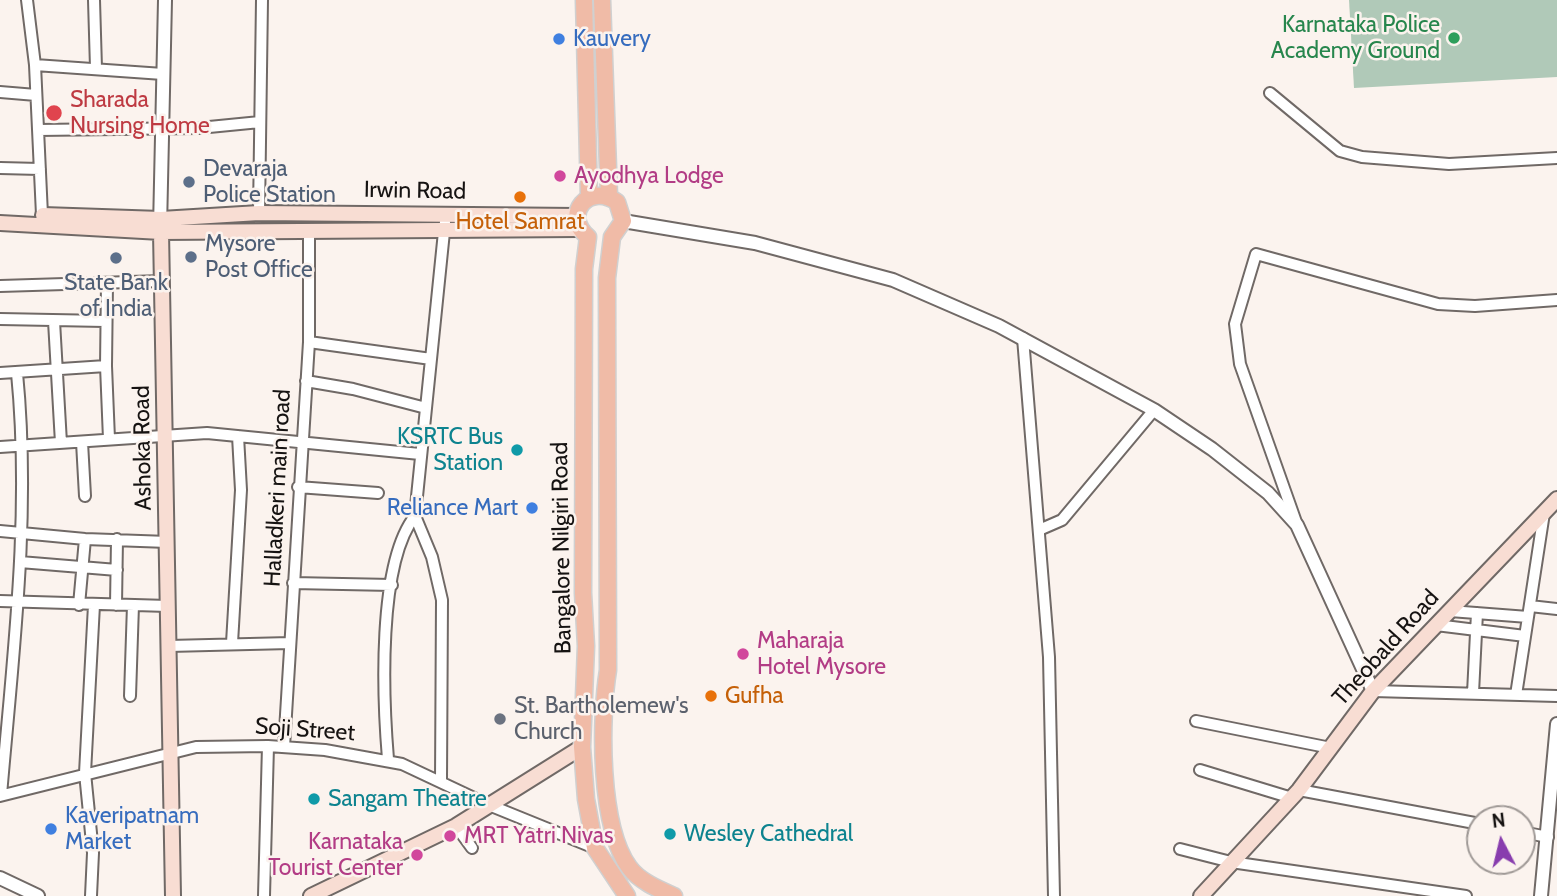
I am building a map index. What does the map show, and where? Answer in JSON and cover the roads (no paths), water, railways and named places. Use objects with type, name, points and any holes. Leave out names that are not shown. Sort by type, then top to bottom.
[{"type":"main road","points":[[584,0],[589,197],[609,196]]},
{"type":"main road","points":[[602,0],[609,196],[622,211],[623,221],[612,237],[607,278],[608,670],[601,716],[611,824],[620,851],[630,869],[640,878],[674,896]]},
{"type":"main road","name":"Bangalore Nilgiri Road","points":[[589,197],[581,205],[584,269],[583,593],[586,646],[582,747],[586,799],[595,848],[627,896]]},
{"type":"main road","name":"Irwin Road","points":[[0,223],[161,225],[259,213],[446,215],[582,228]]},
{"type":"main road","name":"Irwin Road","points":[[0,214],[161,225],[309,231],[444,232],[582,228]]},
{"type":"main road","name":"Ashoka Road","points":[[161,225],[173,896]]},
{"type":"main road","name":"Theobald Road","points":[[1201,896],[1296,794],[1373,691],[1557,499]]},
{"type":"main road","points":[[311,896],[456,826],[582,747]]},
{"type":"street","points":[[27,0],[35,65],[42,215]]},
{"type":"street","points":[[94,0],[96,68]]},
{"type":"street","name":"Ashoka Road","points":[[161,225],[165,0]]},
{"type":"street","points":[[259,213],[262,0]]},
{"type":"street","points":[[35,65],[163,74]]},
{"type":"street","points":[[0,92],[36,95]]},
{"type":"street","points":[[1270,93],[1339,151],[1362,157],[1449,164],[1557,158]]},
{"type":"street","points":[[38,130],[162,128],[260,122]]},
{"type":"street","points":[[0,168],[40,169]]},
{"type":"street","points":[[441,780],[442,600],[432,557],[415,516],[446,215]]},
{"type":"street","points":[[623,221],[755,243],[893,280],[1023,338],[1154,410],[1212,449],[1268,493],[1297,524]]},
{"type":"street","name":"Halladkeri main road","points":[[284,747],[309,342],[309,231]]},
{"type":"street","points":[[1557,300],[1475,306],[1438,304],[1256,254],[1235,324],[1240,364],[1297,524],[1373,691],[1557,696]]},
{"type":"street","points":[[0,286],[162,281]]},
{"type":"street","points":[[107,283],[105,321],[109,439]]},
{"type":"street","points":[[0,318],[105,321]]},
{"type":"street","points":[[54,321],[61,443]]},
{"type":"street","points":[[1023,338],[1049,657],[1054,896]]},
{"type":"street","points":[[309,342],[431,359]]},
{"type":"street","points":[[0,373],[106,366]]},
{"type":"street","points":[[1,796],[22,531],[23,446],[17,373]]},
{"type":"street","points":[[306,381],[353,389],[426,408]]},
{"type":"street","points":[[1039,530],[1062,520],[1154,410]]},
{"type":"street","points":[[0,447],[166,433],[238,436],[420,454]]},
{"type":"street","points":[[232,643],[241,490],[238,436]]},
{"type":"street","points":[[82,442],[85,496]]},
{"type":"street","points":[[298,487],[378,493]]},
{"type":"street","points":[[1516,695],[1544,513]]},
{"type":"street","points":[[388,759],[383,708],[384,640],[402,531],[415,516]]},
{"type":"street","points":[[0,531],[85,539],[168,542]]},
{"type":"street","points":[[79,604],[85,539]]},
{"type":"street","points":[[116,605],[117,539]]},
{"type":"street","points":[[20,562],[117,570]]},
{"type":"street","points":[[293,583],[392,585]]},
{"type":"street","points":[[0,601],[168,606]]},
{"type":"street","points":[[91,896],[93,853],[85,774],[94,605]]},
{"type":"street","points":[[130,696],[133,606]]},
{"type":"street","points":[[1450,611],[1477,613],[1557,609]]},
{"type":"street","points":[[1473,693],[1477,613]]},
{"type":"street","points":[[1436,625],[1525,636]]},
{"type":"street","points":[[169,646],[290,643]]},
{"type":"street","points":[[0,655],[13,655]]},
{"type":"street","points":[[1196,721],[1331,748]]},
{"type":"street","points":[[1541,896],[1557,724]]},
{"type":"street","points":[[264,896],[268,746]]},
{"type":"street","name":"Soji Street","points":[[1,796],[196,747],[284,747],[388,759],[441,780],[489,805],[595,848]]},
{"type":"street","points":[[1200,770],[1296,794],[1466,822]]},
{"type":"street","points":[[456,826],[472,848]]},
{"type":"street","points":[[1536,835],[1548,837]]},
{"type":"street","points":[[1180,849],[1231,862],[1466,896]]},
{"type":"street","points":[[0,878],[38,896]]},
{"type":"place","name":"Karnataka Police Academy Ground","points":[[1454,38]]},
{"type":"place","name":"Kauvery","points":[[559,39]]},
{"type":"place","name":"Sharada Nursing Home","points":[[54,113]]},
{"type":"place","name":"Ayodhya Lodge","points":[[560,176]]},
{"type":"place","name":"Devaraja Police Station","points":[[189,182]]},
{"type":"place","name":"Hotel Samrat","points":[[520,197]]},
{"type":"place","name":"Mysore Post Office","points":[[191,257]]},
{"type":"place","name":"State Bank of India","points":[[116,258]]},
{"type":"place","name":"KSRTC Bus Station","points":[[517,450]]},
{"type":"place","name":"Reliance Mart","points":[[532,508]]},
{"type":"place","name":"Maharaja Hotel Mysore","points":[[743,654]]},
{"type":"place","name":"Gufha","points":[[711,696]]},
{"type":"place","name":"St. Bartholemew's Church","points":[[500,719]]},
{"type":"place","name":"Sangam Theatre","points":[[314,799]]},
{"type":"place","name":"Kaveripatnam Market","points":[[51,829]]},
{"type":"place","name":"Wesley Cathedral","points":[[670,834]]},
{"type":"place","name":"MRT Yatri Nivas","points":[[450,836]]},
{"type":"place","name":"Karnataka Tourist Center","points":[[417,855]]}]
